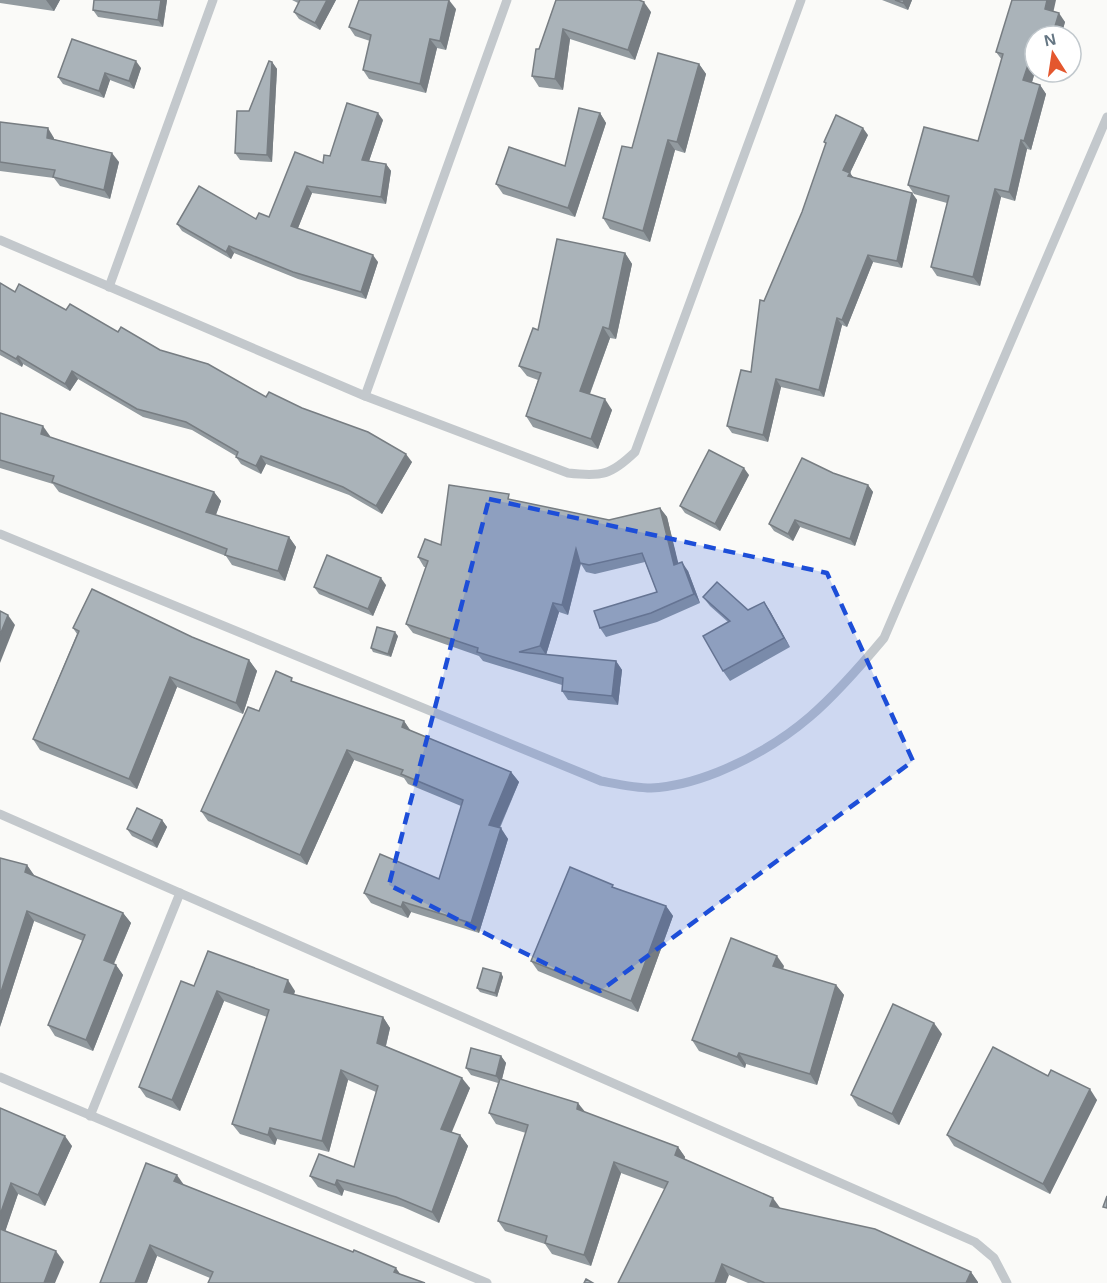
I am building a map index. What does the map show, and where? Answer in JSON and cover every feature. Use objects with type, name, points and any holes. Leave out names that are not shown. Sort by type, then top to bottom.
[{"type":"lane","points":[[110,287],[213,0]]},
{"type":"lane","points":[[365,396],[507,0]]},
{"type":"lane","points":[[0,240],[365,396],[568,473],[595,476],[615,470],[635,452],[801,0]]},
{"type":"lane","points":[[0,534],[601,782],[651,788],[700,779],[750,759],[793,733],[838,693],[884,638],[1107,117]]},
{"type":"lane","points":[[0,814],[975,1242],[994,1258],[1007,1283]]},
{"type":"lane","points":[[90,1116],[180,893]]},
{"type":"lane","points":[[0,1077],[488,1283]]},
{"type":"highlighted area","points":[[489,499],[827,573],[913,761],[600,991],[389,885]]},
{"type":"building","points":[[94,0],[161,0],[158,20],[93,10]]},
{"type":"building","points":[[300,0],[327,0],[315,23],[294,12]]},
{"type":"building","points":[[359,0],[449,0],[440,41],[430,39],[420,84],[363,70],[371,35],[349,27]]},
{"type":"building","points":[[556,0],[639,0],[644,2],[628,50],[563,29],[555,79],[532,76],[536,49],[539,49]]},
{"type":"building","points":[[1012,0],[1047,0],[1045,9],[1059,13],[1056,24],[1023,24],[1023,84],[1040,85],[1024,141],[1021,140],[1009,192],[995,189],[973,277],[931,267],[949,196],[908,185],[924,127],[978,141],[1003,54],[996,52]]},
{"type":"building","points":[[72,39],[136,61],[129,81],[105,73],[99,91],[58,77]]},
{"type":"building","points":[[658,53],[699,64],[677,142],[668,140],[643,231],[603,218],[622,146],[632,148]]},
{"type":"building","points":[[269,61],[272,62],[267,155],[235,153],[237,111],[249,111]]},
{"type":"building","points":[[347,103],[378,113],[362,160],[386,164],[381,197],[307,186],[291,226],[373,255],[361,292],[293,272],[229,246],[226,252],[177,224],[199,186],[256,219],[259,213],[269,217],[295,152],[323,163],[324,155],[330,156]]},
{"type":"building","points":[[579,108],[600,113],[568,208],[496,184],[509,147],[565,166]]},
{"type":"building","points":[[836,115],[863,128],[843,170],[850,173],[848,176],[912,193],[897,261],[868,255],[842,320],[837,318],[819,390],[776,379],[763,435],[727,426],[741,370],[751,372],[760,300],[764,301],[802,212],[826,143],[824,142]]},
{"type":"building","points":[[0,122],[48,128],[47,138],[112,153],[104,190],[53,177],[55,170],[0,162]]},
{"type":"building","points":[[557,239],[625,253],[609,329],[603,327],[580,391],[605,399],[591,439],[526,416],[541,373],[519,366],[533,328],[538,330]]},
{"type":"building","points":[[0,283],[15,292],[19,284],[66,310],[70,304],[118,332],[121,327],[160,350],[208,364],[266,397],[269,392],[302,408],[368,432],[406,454],[376,506],[343,487],[261,456],[256,466],[236,457],[238,452],[186,422],[137,409],[72,371],[65,384],[18,356],[16,359],[0,350]]},
{"type":"building","points":[[0,413],[43,426],[41,434],[214,492],[206,512],[289,537],[278,571],[225,555],[227,549],[52,482],[54,476],[0,460]]},
{"type":"building","points":[[709,450],[744,468],[715,524],[680,506]]},
{"type":"building","points":[[802,458],[833,473],[868,485],[850,539],[795,520],[788,534],[769,524]]},
{"type":"building","points":[[449,485],[509,494],[508,499],[609,520],[660,508],[674,565],[682,562],[694,594],[651,613],[600,628],[594,611],[657,592],[642,553],[589,565],[580,563],[576,549],[562,605],[553,603],[540,646],[519,652],[616,661],[612,696],[562,691],[563,678],[477,652],[478,648],[406,624],[428,561],[418,557],[425,539],[441,545]]},
{"type":"building","points":[[327,555],[381,578],[368,609],[314,587]]},
{"type":"building","points":[[717,582],[748,610],[764,602],[784,638],[723,671],[703,636],[730,621],[703,597]]},
{"type":"building","points":[[92,589],[192,637],[249,660],[236,703],[170,677],[129,779],[33,739],[79,631],[73,628]]},
{"type":"building","points":[[0,611],[8,615],[0,635]]},
{"type":"building","points":[[377,627],[395,632],[388,654],[371,648]]},
{"type":"building","points":[[276,671],[292,678],[291,681],[404,721],[402,727],[511,772],[489,825],[501,828],[471,923],[403,902],[401,907],[364,893],[380,854],[439,879],[463,800],[401,774],[403,770],[347,750],[300,855],[201,811],[248,707],[259,711]]},
{"type":"building","points":[[137,808],[162,820],[152,841],[127,829]]},
{"type":"building","points":[[0,858],[27,865],[25,872],[123,913],[104,960],[116,965],[86,1040],[48,1025],[85,935],[27,911],[0,995]]},
{"type":"building","points":[[570,867],[613,885],[612,887],[666,906],[631,1001],[531,961]]},
{"type":"building","points":[[731,938],[777,956],[773,966],[836,985],[810,1074],[739,1053],[737,1057],[692,1040]]},
{"type":"building","points":[[208,951],[288,980],[284,992],[383,1017],[377,1043],[462,1078],[441,1129],[460,1135],[432,1212],[396,1197],[337,1180],[335,1185],[310,1176],[319,1154],[354,1167],[378,1086],[341,1070],[322,1141],[270,1128],[268,1135],[232,1124],[269,1010],[217,991],[172,1100],[139,1087],[181,981],[194,986]]},
{"type":"building","points":[[483,968],[501,973],[495,993],[477,988]]},
{"type":"building","points":[[893,1004],[934,1023],[892,1114],[851,1095]]},
{"type":"building","points":[[993,1047],[1048,1076],[1051,1070],[1090,1089],[1043,1184],[947,1135]]},
{"type":"building","points":[[471,1048],[501,1056],[496,1076],[466,1068]]},
{"type":"building","points":[[500,1079],[578,1103],[577,1109],[678,1147],[675,1155],[773,1198],[770,1206],[875,1229],[971,1272],[966,1283],[765,1283],[722,1264],[715,1283],[618,1283],[668,1182],[614,1162],[584,1255],[545,1243],[547,1236],[498,1221],[528,1125],[489,1113]]},
{"type":"building","points":[[0,1108],[65,1136],[38,1195],[11,1183],[0,1215]]},
{"type":"building","points":[[146,1163],[177,1175],[174,1181],[353,1252],[354,1250],[396,1268],[394,1272],[425,1283],[208,1283],[213,1272],[150,1245],[135,1283],[100,1283]]},
{"type":"building","points":[[1107,1196],[1107,1208],[1103,1207]]},
{"type":"building","points":[[0,1229],[56,1251],[44,1283],[0,1283]]}]
